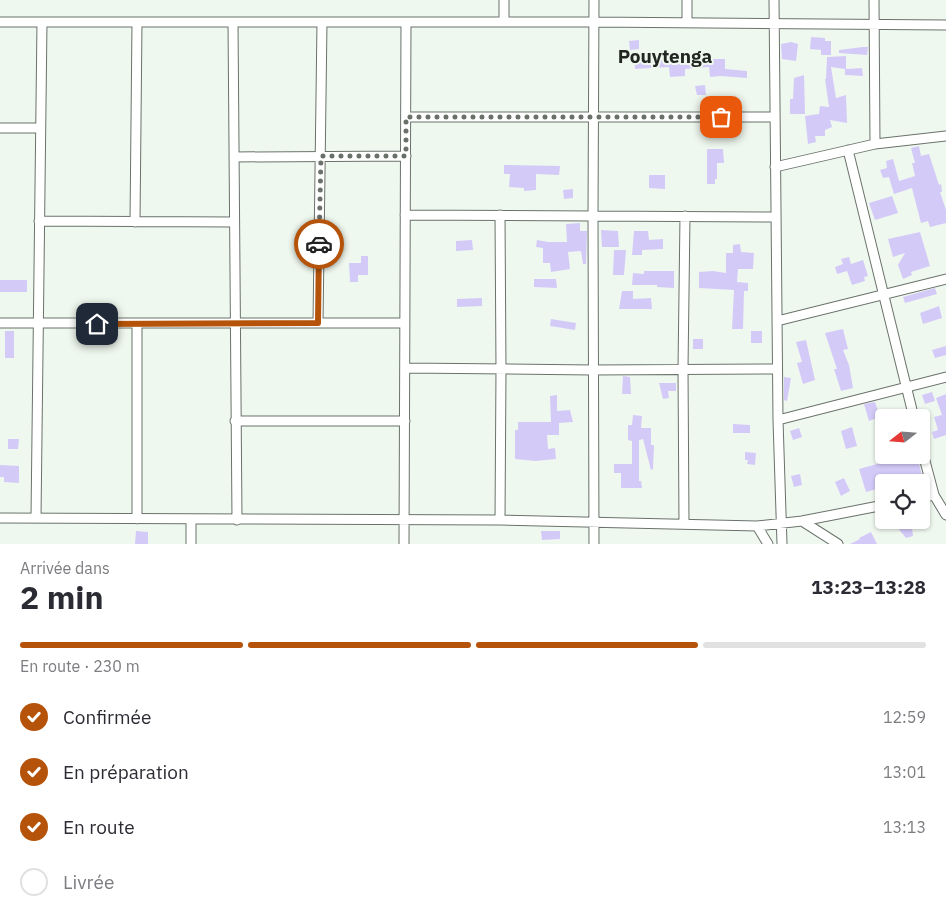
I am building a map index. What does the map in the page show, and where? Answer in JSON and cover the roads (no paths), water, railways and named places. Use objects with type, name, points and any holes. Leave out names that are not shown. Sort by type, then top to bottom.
[{"type":"street","points":[[504,0],[504,22]]},
{"type":"street","points":[[594,0],[594,544]]},
{"type":"street","points":[[687,0],[687,23]]},
{"type":"street","points":[[774,0],[777,369],[782,544]]},
{"type":"street","points":[[874,0],[875,144]]},
{"type":"street","points":[[0,22],[595,22],[946,25]]},
{"type":"street","points":[[36,518],[42,22]]},
{"type":"street","points":[[135,222],[137,22]]},
{"type":"street","points":[[234,22],[237,520]]},
{"type":"street","points":[[318,323],[322,22]]},
{"type":"street","points":[[404,544],[406,22]]},
{"type":"street","points":[[406,117],[775,117]]},
{"type":"street","points":[[0,128],[40,128]]},
{"type":"street","points":[[776,167],[875,144],[946,136]]},
{"type":"street","points":[[848,150],[912,409]]},
{"type":"street","points":[[234,157],[406,156]]},
{"type":"street","points":[[405,215],[776,217]]},
{"type":"street","points":[[500,215],[500,520]]},
{"type":"street","points":[[684,524],[683,369],[685,216]]},
{"type":"street","points":[[39,221],[234,222]]},
{"type":"street","points":[[777,321],[946,279]]},
{"type":"street","points":[[0,323],[405,323]]},
{"type":"street","points":[[137,324],[137,519]]},
{"type":"street","points":[[405,368],[777,369]]},
{"type":"street","points":[[778,420],[946,377]]},
{"type":"street","points":[[235,421],[405,421]]},
{"type":"street","points":[[926,464],[934,496],[946,515]]},
{"type":"street","points":[[930,497],[934,496]]},
{"type":"street","points":[[0,518],[500,520],[758,526],[802,521],[875,507]]},
{"type":"street","points":[[191,519],[191,544]]},
{"type":"street","points":[[802,521],[838,544]]},
{"type":"street","points":[[758,526],[768,544]]},
{"type":"district","name":"Pouytenga","points":[[665,56]]}]
